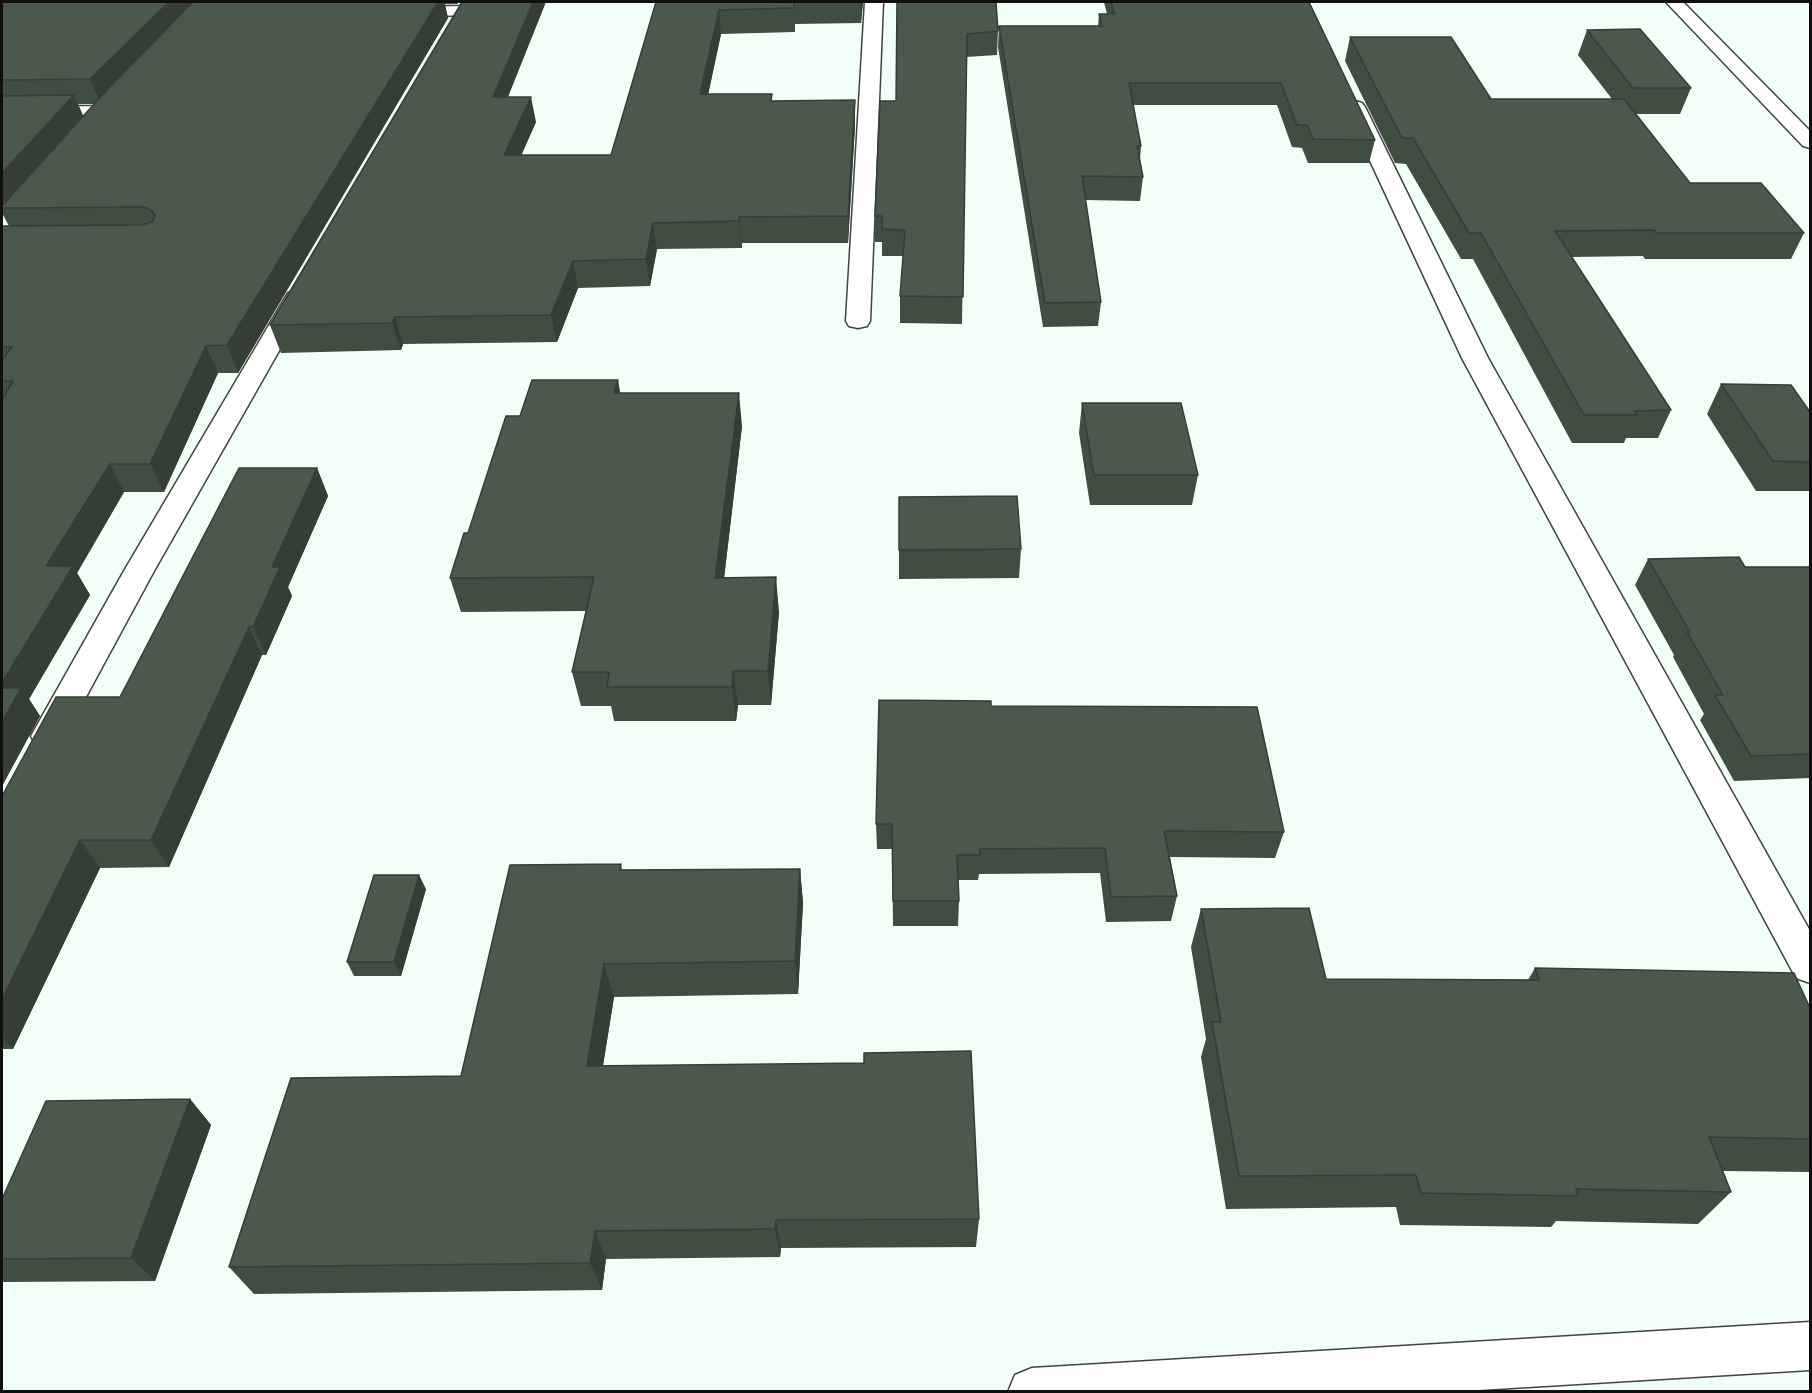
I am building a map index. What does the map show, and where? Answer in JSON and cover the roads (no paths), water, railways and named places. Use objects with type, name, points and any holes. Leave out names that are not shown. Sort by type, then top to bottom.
[{"type":"street","points":[[858,321],[874,2]]},
{"type":"street","points":[[1674,2],[1810,142]]},
{"type":"street","points":[[389,12],[461,15]]},
{"type":"street","points":[[1345,86],[1475,358],[1810,966]]},
{"type":"street","points":[[93,128],[123,94]]},
{"type":"street","points":[[2,113],[107,112]]},
{"type":"street","points":[[36,759],[139,571],[307,281]]},
{"type":"street","points":[[1032,1392],[1810,1346]]}]
